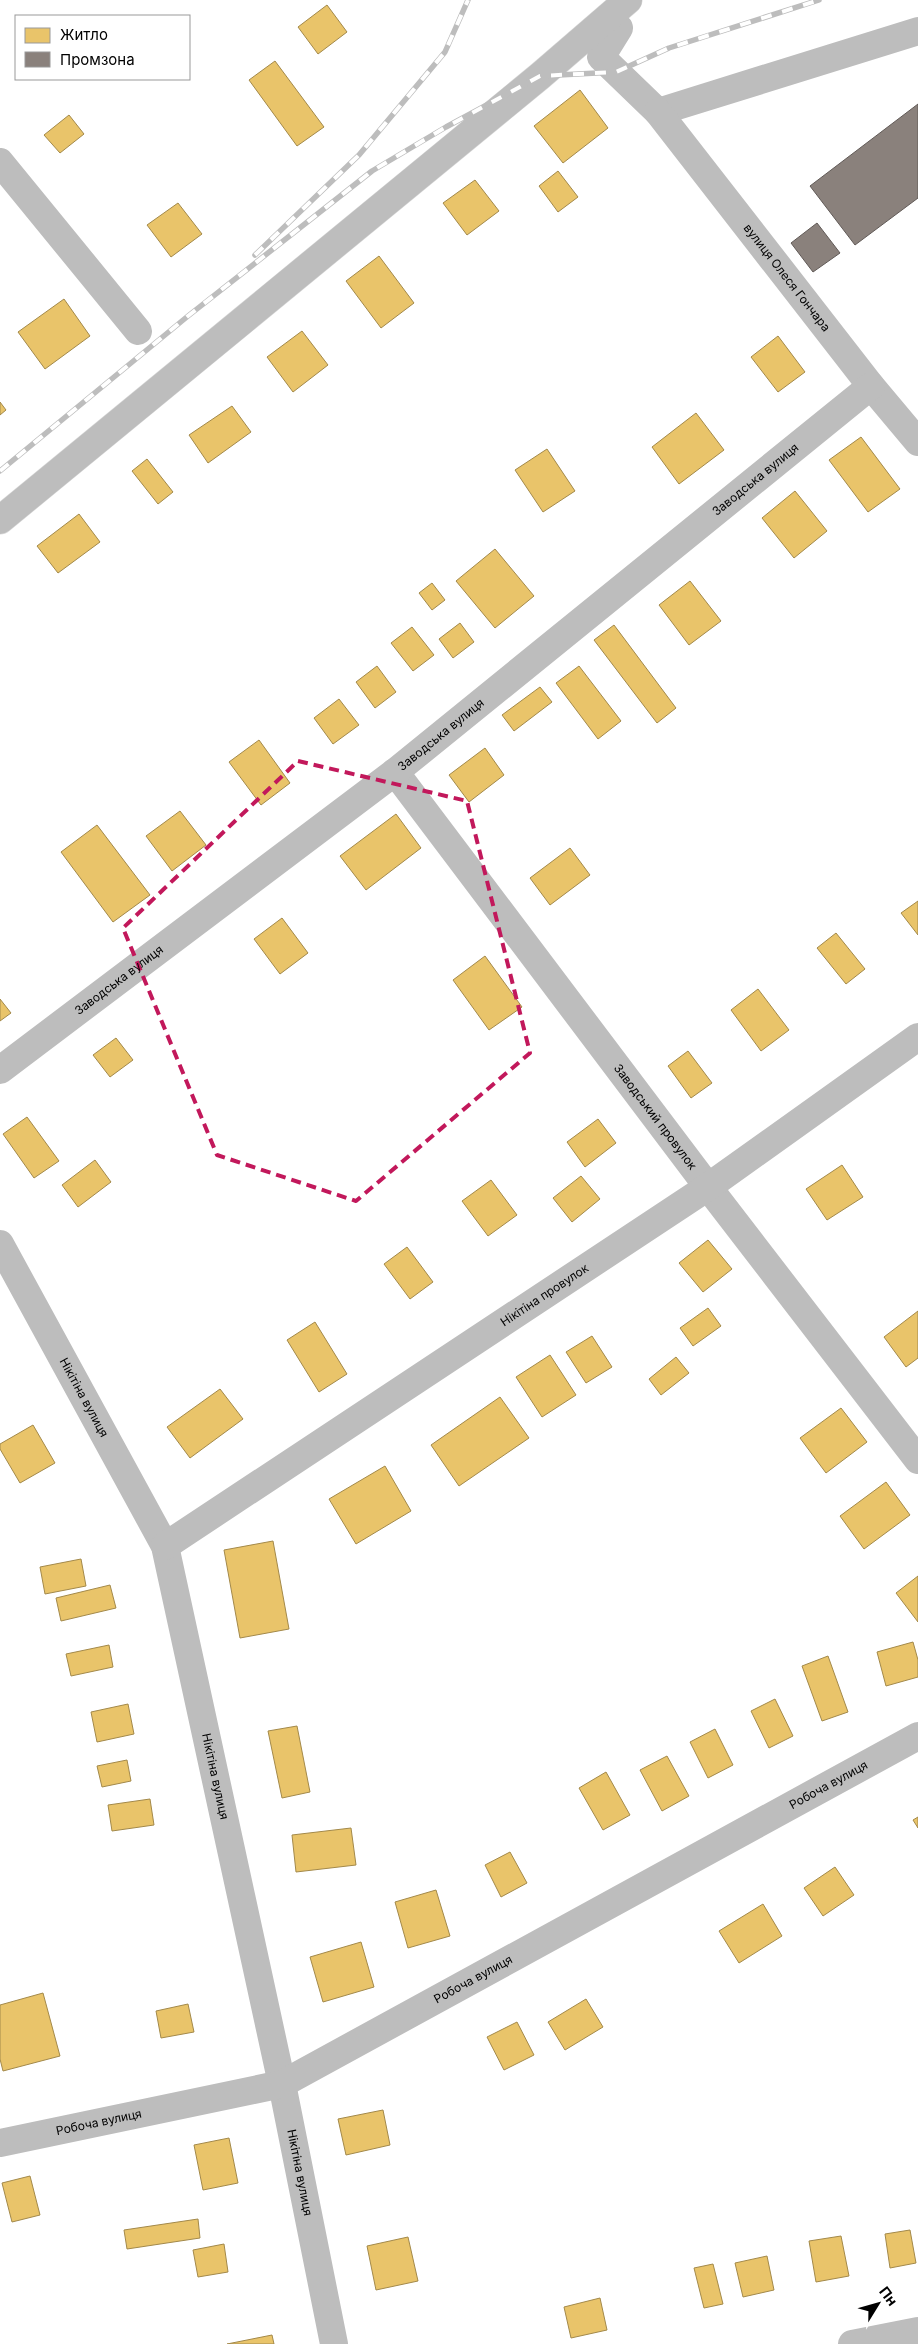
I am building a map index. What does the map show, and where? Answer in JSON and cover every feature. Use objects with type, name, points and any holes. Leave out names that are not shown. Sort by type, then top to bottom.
[{"type":"street","points":[[0,520],[540,76],[628,0]]},
{"type":"street","name":"вулиця Олеся Гончара","points":[[619,28],[601,57],[658,112],[871,386],[918,442]]},
{"type":"street","points":[[658,112],[918,31]]},
{"type":"street","points":[[0,162],[138,331]]},
{"type":"street","name":"Заводська вулиця","points":[[0,1070],[395,772],[871,386]]},
{"type":"street","name":"Заводський провулок","points":[[395,772],[708,1187],[918,1460]]},
{"type":"street","name":"Нікітіна провулок","points":[[166,1546],[708,1187],[918,1037]]},
{"type":"street","name":"Нікітіна вулиця","points":[[0,1244],[166,1546],[282,2084],[334,2344]]},
{"type":"street","name":"Робоча вулиця","points":[[0,2143],[282,2084],[918,1736]]},
{"type":"street","points":[[852,2344],[918,2330]]},
{"type":"highlighted area","points":[[298,761],[467,801],[530,1053],[356,1201],[217,1155],[123,928]]},
{"type":"building: Житло","points":[[327,5],[347,32],[318,54],[298,27]]},
{"type":"building: Житло","points":[[275,61],[324,127],[297,146],[249,80]]},
{"type":"building: Житло","points":[[580,90],[608,128],[563,163],[534,126]]},
{"type":"building: Житло","points":[[69,115],[84,134],[60,153],[44,135]]},
{"type":"building: Житло","points":[[558,171],[578,197],[558,212],[539,186]]},
{"type":"building: Житло","points":[[475,180],[499,211],[467,235],[443,203]]},
{"type":"building: Житло","points":[[178,203],[202,234],[171,257],[147,225]]},
{"type":"building: Житло","points":[[379,256],[414,303],[381,328],[346,281]]},
{"type":"building: Житло","points":[[64,299],[90,336],[45,369],[18,332]]},
{"type":"building: Житло","points":[[302,331],[328,365],[293,392],[267,357]]},
{"type":"building: Житло","points":[[778,336],[805,372],[778,392],[751,357]]},
{"type":"building: Житло","points":[[0,402],[6,410],[0,415]]},
{"type":"building: Житло","points":[[232,406],[251,432],[208,463],[189,435]]},
{"type":"building: Житло","points":[[696,413],[724,450],[679,484],[652,447]]},
{"type":"building: Житло","points":[[861,437],[900,489],[868,512],[829,460]]},
{"type":"building: Житло","points":[[547,449],[575,491],[543,512],[515,470]]},
{"type":"building: Житло","points":[[147,459],[173,492],[158,504],[132,471]]},
{"type":"building: Житло","points":[[795,491],[827,531],[794,558],[762,518]]},
{"type":"building: Житло","points":[[79,514],[100,542],[58,573],[37,546]]},
{"type":"building: Житло","points":[[495,549],[534,596],[495,628],[456,581]]},
{"type":"building: Житло","points":[[690,581],[721,621],[689,645],[659,605]]},
{"type":"building: Житло","points":[[432,583],[445,600],[432,610],[419,593]]},
{"type":"building: Житло","points":[[460,623],[474,642],[453,658],[439,639]]},
{"type":"building: Житло","points":[[614,625],[676,708],[657,723],[594,640]]},
{"type":"building: Житло","points":[[412,627],[434,655],[413,671],[391,643]]},
{"type":"building: Житло","points":[[377,666],[396,692],[375,708],[356,682]]},
{"type":"building: Житло","points":[[579,666],[621,721],[598,739],[556,683]]},
{"type":"building: Житло","points":[[540,687],[552,702],[514,731],[502,715]]},
{"type":"building: Житло","points":[[339,699],[359,725],[333,744],[314,718]]},
{"type":"building: Житло","points":[[259,740],[290,783],[261,805],[229,762]]},
{"type":"building: Житло","points":[[485,748],[504,775],[469,802],[449,775]]},
{"type":"building: Житло","points":[[180,811],[206,845],[172,871],[146,836]]},
{"type":"building: Житло","points":[[396,814],[421,848],[366,890],[340,856]]},
{"type":"building: Житло","points":[[97,825],[150,895],[113,922],[61,852]]},
{"type":"building: Житло","points":[[570,848],[590,875],[550,905],[530,878]]},
{"type":"building: Житло","points":[[918,901],[918,935],[901,913]]},
{"type":"building: Житло","points":[[282,918],[308,953],[280,974],[254,939]]},
{"type":"building: Житло","points":[[836,933],[865,969],[846,984],[817,948]]},
{"type":"building: Житло","points":[[485,956],[522,1007],[489,1030],[453,980]]},
{"type":"building: Житло","points":[[758,989],[789,1030],[761,1051],[731,1010]]},
{"type":"building: Житло","points":[[0,999],[11,1013],[0,1021]]},
{"type":"building: Житло","points":[[116,1038],[133,1060],[110,1077],[93,1055]]},
{"type":"building: Житло","points":[[688,1051],[712,1083],[691,1098],[668,1066]]},
{"type":"building: Житло","points":[[27,1117],[59,1161],[34,1178],[3,1134]]},
{"type":"building: Житло","points":[[598,1119],[616,1143],[585,1167],[567,1142]]},
{"type":"building: Житло","points":[[95,1160],[111,1182],[78,1207],[62,1185]]},
{"type":"building: Житло","points":[[842,1165],[863,1197],[827,1220],[806,1189]]},
{"type":"building: Житло","points":[[581,1176],[600,1199],[572,1222],[553,1198]]},
{"type":"building: Житло","points":[[491,1180],[517,1215],[488,1236],[462,1201]]},
{"type":"building: Житло","points":[[708,1240],[732,1269],[703,1292],[679,1263]]},
{"type":"building: Житло","points":[[407,1247],[433,1282],[410,1299],[384,1264]]},
{"type":"building: Житло","points":[[708,1308],[721,1326],[693,1346],[680,1328]]},
{"type":"building: Житло","points":[[918,1311],[918,1358],[906,1367],[884,1337]]},
{"type":"building: Житло","points":[[315,1322],[347,1374],[319,1392],[287,1340]]},
{"type":"building: Житло","points":[[592,1336],[612,1367],[586,1383],[566,1352]]},
{"type":"building: Житло","points":[[550,1355],[576,1395],[542,1417],[516,1377]]},
{"type":"building: Житло","points":[[676,1357],[689,1373],[661,1395],[649,1379]]},
{"type":"building: Житло","points":[[220,1389],[243,1419],[190,1458],[167,1427]]},
{"type":"building: Житло","points":[[500,1397],[529,1438],[459,1486],[431,1445]]},
{"type":"building: Житло","points":[[841,1408],[867,1442],[826,1473],[800,1438]]},
{"type":"building: Житло","points":[[33,1425],[55,1463],[20,1483],[0,1449],[0,1444]]},
{"type":"building: Житло","points":[[385,1466],[411,1511],[356,1544],[329,1499]]},
{"type":"building: Житло","points":[[886,1482],[910,1515],[864,1549],[840,1516]]},
{"type":"building: Житло","points":[[273,1541],[289,1629],[240,1638],[224,1550]]},
{"type":"building: Житло","points":[[81,1559],[86,1586],[45,1594],[40,1567]]},
{"type":"building: Житло","points":[[918,1576],[918,1622],[896,1593]]},
{"type":"building: Житло","points":[[110,1585],[116,1608],[61,1621],[56,1598]]},
{"type":"building: Житло","points":[[913,1642],[918,1660],[918,1677],[886,1686],[877,1652]]},
{"type":"building: Житло","points":[[109,1645],[113,1667],[71,1676],[66,1654]]},
{"type":"building: Житло","points":[[828,1656],[848,1712],[822,1721],[802,1666]]},
{"type":"building: Житло","points":[[775,1699],[793,1736],[769,1748],[751,1711]]},
{"type":"building: Житло","points":[[128,1704],[134,1734],[97,1742],[91,1712]]},
{"type":"building: Житло","points":[[297,1726],[310,1792],[282,1798],[268,1731]]},
{"type":"building: Житло","points":[[715,1729],[733,1765],[708,1778],[690,1742]]},
{"type":"building: Житло","points":[[667,1756],[689,1796],[662,1811],[640,1770]]},
{"type":"building: Житло","points":[[127,1760],[131,1781],[102,1787],[97,1766]]},
{"type":"building: Житло","points":[[606,1772],[630,1815],[603,1830],[579,1788]]},
{"type":"building: Житло","points":[[150,1799],[154,1825],[112,1831],[108,1805]]},
{"type":"building: Житло","points":[[918,1817],[918,1828],[913,1820]]},
{"type":"building: Житло","points":[[351,1828],[356,1865],[296,1872],[292,1835]]},
{"type":"building: Житло","points":[[510,1852],[527,1883],[501,1897],[485,1865]]},
{"type":"building: Житло","points":[[835,1867],[854,1895],[823,1916],[804,1888]]},
{"type":"building: Житло","points":[[436,1890],[450,1936],[408,1948],[395,1902]]},
{"type":"building: Житло","points":[[763,1904],[782,1936],[739,1963],[719,1931]]},
{"type":"building: Житло","points":[[361,1942],[374,1987],[323,2002],[310,1957]]},
{"type":"building: Житло","points":[[43,1993],[60,2056],[3,2071],[0,2059],[0,2005]]},
{"type":"building: Житло","points":[[586,1999],[603,2027],[565,2050],[548,2022]]},
{"type":"building: Житло","points":[[188,2004],[194,2032],[161,2038],[156,2011]]},
{"type":"building: Житло","points":[[517,2022],[534,2055],[504,2070],[487,2037]]},
{"type":"building: Житло","points":[[383,2110],[390,2145],[346,2155],[338,2119]]},
{"type":"building: Житло","points":[[229,2138],[238,2183],[203,2190],[194,2145]]},
{"type":"building: Житло","points":[[30,2176],[40,2215],[12,2222],[2,2183]]},
{"type":"building: Житло","points":[[198,2219],[200,2238],[127,2249],[124,2230]]},
{"type":"building: Житло","points":[[910,2230],[916,2263],[890,2268],[885,2234]]},
{"type":"building: Житло","points":[[841,2236],[849,2276],[816,2282],[809,2241]]},
{"type":"building: Житло","points":[[408,2237],[418,2281],[376,2290],[367,2246]]},
{"type":"building: Житло","points":[[224,2244],[228,2272],[198,2277],[193,2250]]},
{"type":"building: Житло","points":[[767,2256],[774,2290],[743,2297],[735,2263]]},
{"type":"building: Житло","points":[[713,2264],[723,2304],[704,2308],[694,2268]]},
{"type":"building: Житло","points":[[600,2298],[607,2330],[571,2338],[564,2307]]},
{"type":"building: Житло","points":[[272,2335],[274,2344],[227,2344]]},
{"type":"building: Промзона","points":[[918,104],[918,198],[855,245],[810,186]]},
{"type":"building: Промзона","points":[[817,223],[840,253],[813,272],[791,243]]},
{"type":"railway","points":[[255,255],[359,155],[445,52],[468,0]]},
{"type":"railway","points":[[0,471],[188,316],[372,171],[446,127],[540,76],[616,72],[669,48],[819,0]]}]
